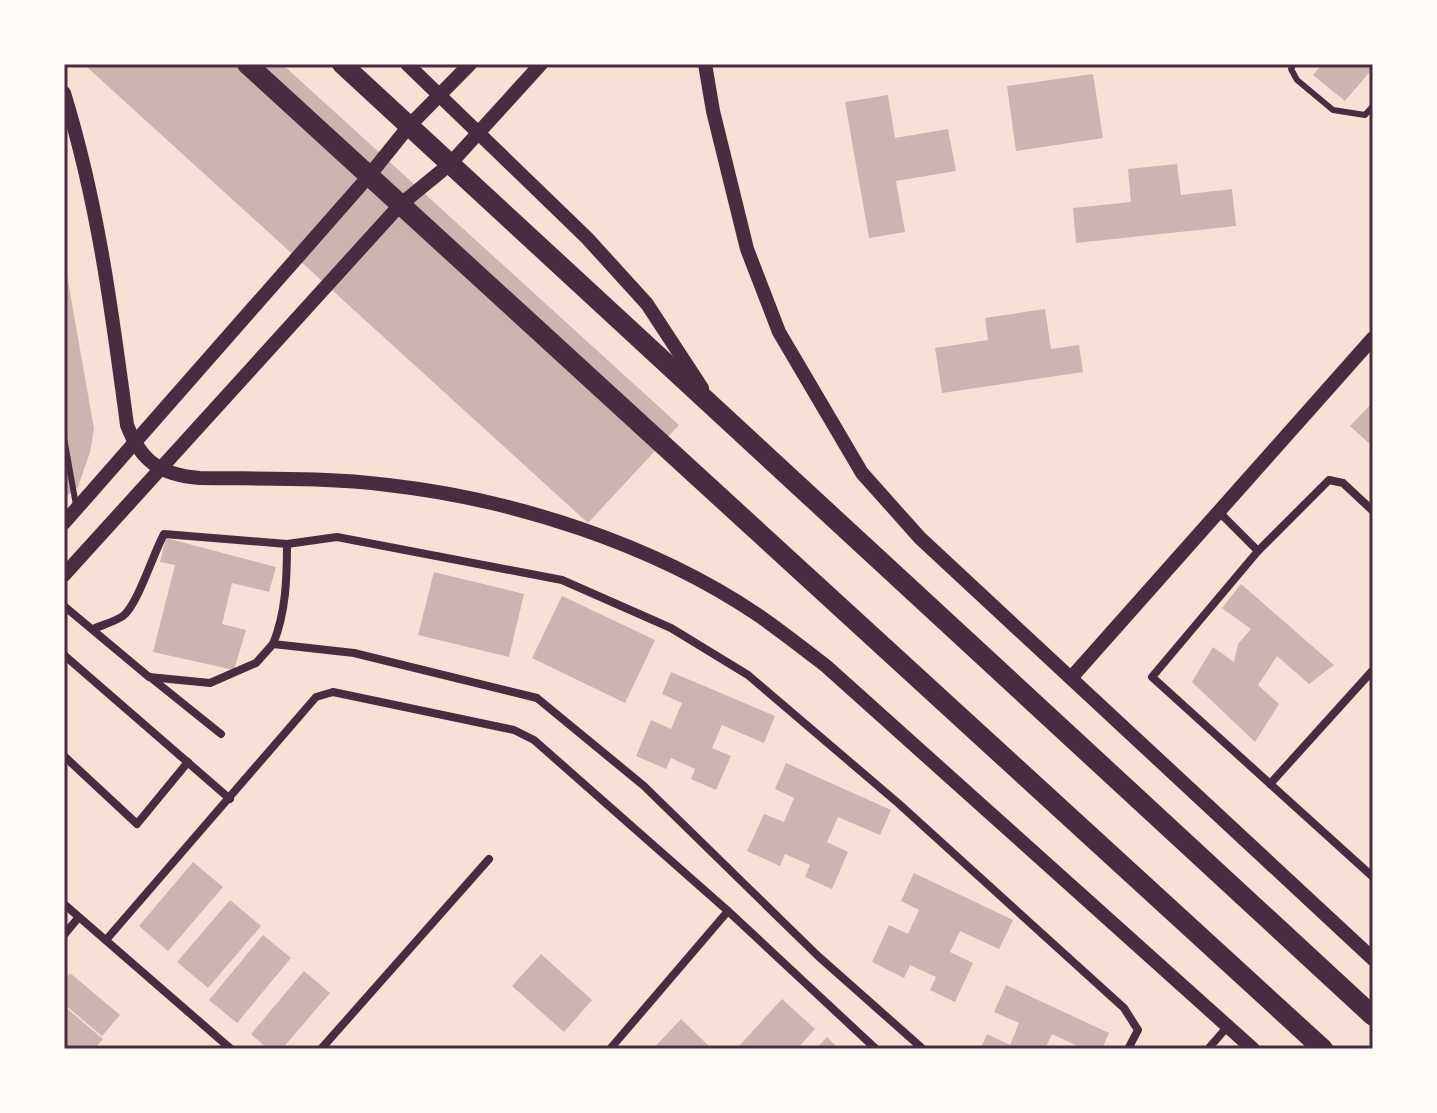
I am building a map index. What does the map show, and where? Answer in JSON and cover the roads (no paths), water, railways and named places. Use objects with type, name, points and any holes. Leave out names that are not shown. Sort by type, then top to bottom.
[{"type":"main road","points":[[247,64],[1323,1049]]},
{"type":"main road","points":[[342,64],[1373,1016]]},
{"type":"street","points":[[407,64],[587,238],[647,304],[718,413]]},
{"type":"street","points":[[64,523],[368,177],[409,126],[470,64]]},
{"type":"street","points":[[64,575],[400,205],[450,164],[541,64]]},
{"type":"street","points":[[705,64],[713,111],[747,249],[779,332],[862,473],[920,538],[1373,959]]},
{"type":"street","points":[[64,93],[106,265],[127,425],[135,445],[159,469],[181,476],[386,484],[445,493],[556,519],[698,581],[758,615],[826,666],[1253,1049]]},
{"type":"street","points":[[1071,678],[1373,338]]},
{"type":"street","points":[[1373,511],[1343,483],[1329,480],[1258,551],[1152,677],[1373,877]]},
{"type":"street","points":[[1218,511],[1258,551]]},
{"type":"street","points":[[93,629],[123,615],[137,597],[150,560],[164,534],[287,544],[337,537],[562,580],[671,628],[748,675],[898,803],[1113,997],[1138,1030],[1128,1049]]},
{"type":"street","points":[[149,677],[210,683],[256,663],[273,644],[280,627],[287,544]]},
{"type":"street","points":[[64,606],[221,734]]},
{"type":"street","points":[[273,644],[354,653],[537,698],[644,786],[818,956],[923,1049]]},
{"type":"street","points":[[64,655],[230,799]]},
{"type":"street","points":[[1270,784],[1373,670]]},
{"type":"street","points":[[106,940],[316,697],[333,692],[514,730],[534,740],[728,911],[876,1049]]},
{"type":"street","points":[[64,756],[137,824],[188,762]]},
{"type":"street","points":[[321,1049],[489,859]]},
{"type":"street","points":[[64,904],[231,1049]]},
{"type":"street","points":[[610,1049],[728,911]]},
{"type":"street","points":[[64,935],[78,918]]},
{"type":"street","points":[[1208,1049],[1228,1026]]},
{"type":"lane","points":[[1294,64],[1291,69],[1297,80],[1333,110],[1365,115],[1373,122]]},
{"type":"lane","points":[[1365,115],[1373,106]]},
{"type":"lane","points":[[64,438],[77,510]]}]
